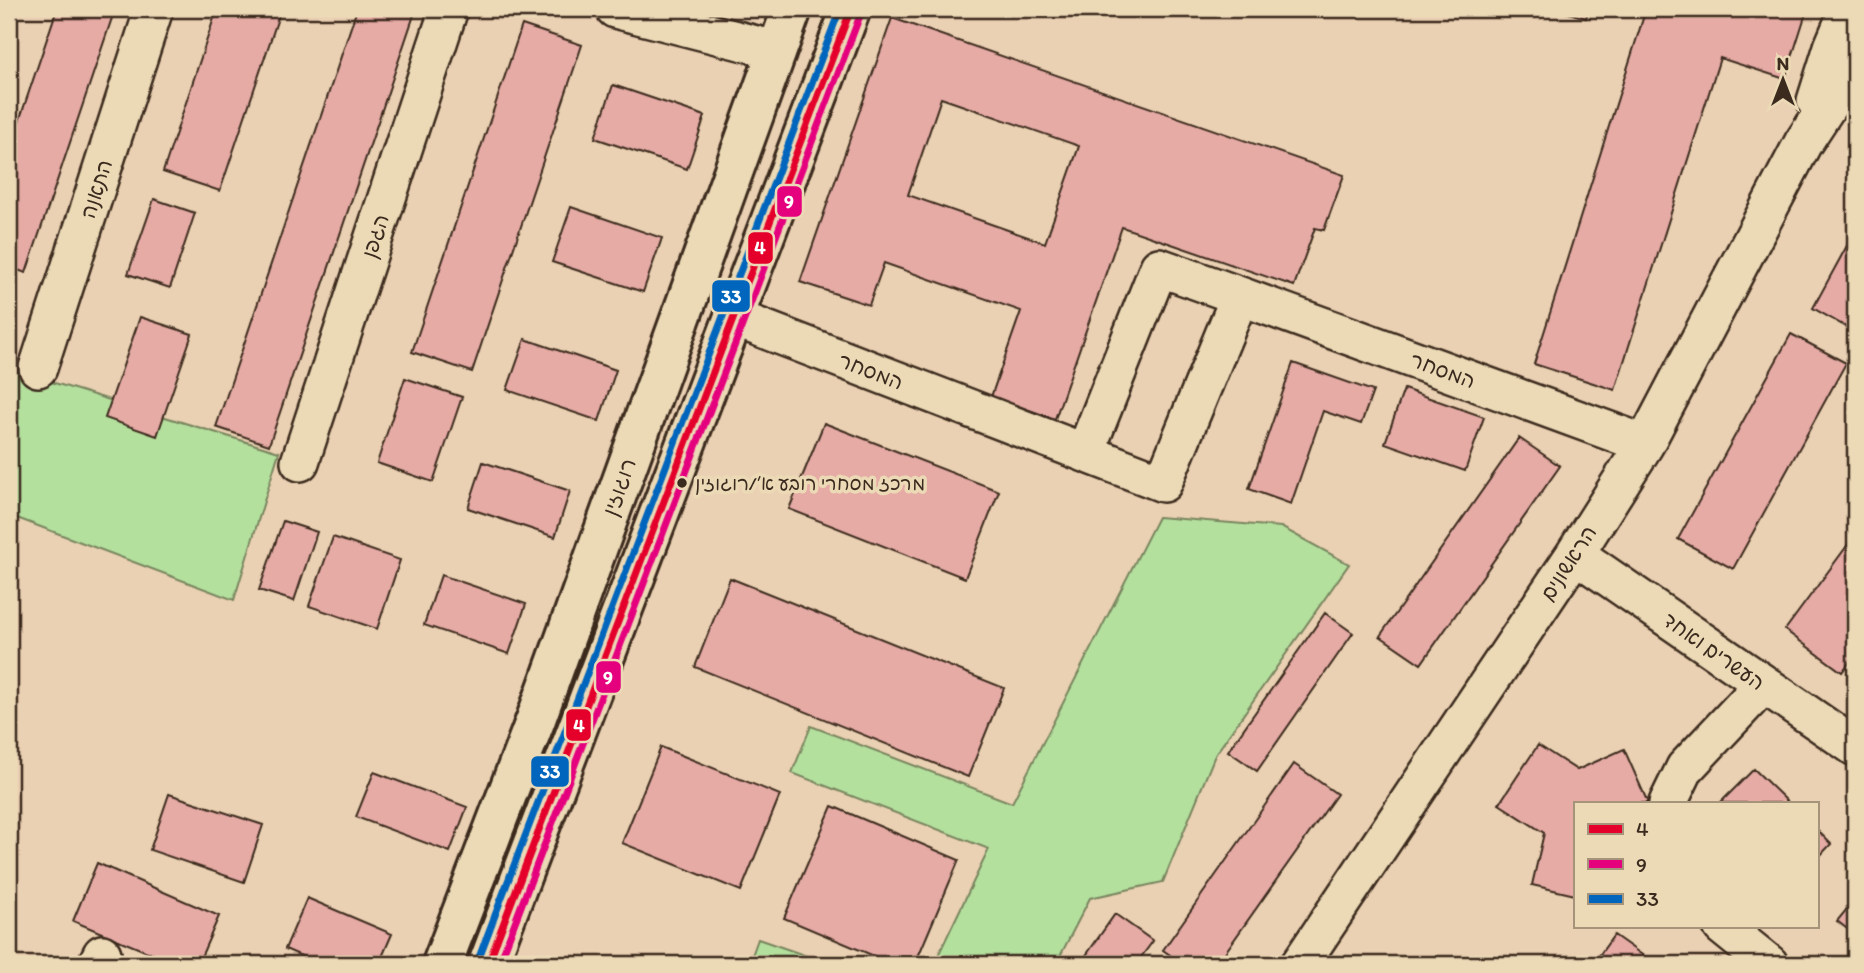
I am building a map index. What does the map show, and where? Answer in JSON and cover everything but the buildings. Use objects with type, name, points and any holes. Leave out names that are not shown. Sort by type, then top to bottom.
[{"type":"street","name":"התאנה","points":[[38,368],[154,9]]},
{"type":"street","name":"הגפן","points":[[300,462],[449,9]]},
{"type":"street","points":[[615,9],[776,50]]},
{"type":"street","name":"רוגוזין","points":[[442,964],[536,719],[792,9]]},
{"type":"street","points":[[488,964],[851,9]]},
{"type":"street","name":"הראשונים","points":[[1803,142],[1833,47],[1849,9]]},
{"type":"street","name":"הראשונים","points":[[1300,964],[1575,554],[1645,444],[1803,142],[1855,64]]},
{"type":"street","name":"המסחר","points":[[1085,453],[1159,267],[1645,444]]},
{"type":"street","name":"המסחר","points":[[735,318],[1163,483],[1240,296]]},
{"type":"street","name":"העשרים ואחד","points":[[1575,554],[1855,747]]},
{"type":"street","points":[[1668,802],[1685,768],[1763,685]]},
{"type":"street","points":[[1724,928],[1769,964]]},
{"type":"green space","points":[[9,369],[279,452],[234,600],[9,515]]},
{"type":"green space","points":[[1158,517],[1281,527],[1349,564],[1215,755],[1163,882],[1090,898],[1056,964],[934,964],[989,849],[792,773],[811,726],[1012,803]]},
{"type":"green space","points":[[758,939],[830,964],[749,964]]},
{"type":"transit line","name":"33","points":[[478,960],[840,9]]},
{"type":"transit line","name":"4","points":[[488,964],[851,9]]},
{"type":"transit line","name":"9","points":[[499,964],[861,13]]},
{"type":"place","name":"מרכז מסחרי רובע א׳/רוגוזין","points":[[682,483]]}]
